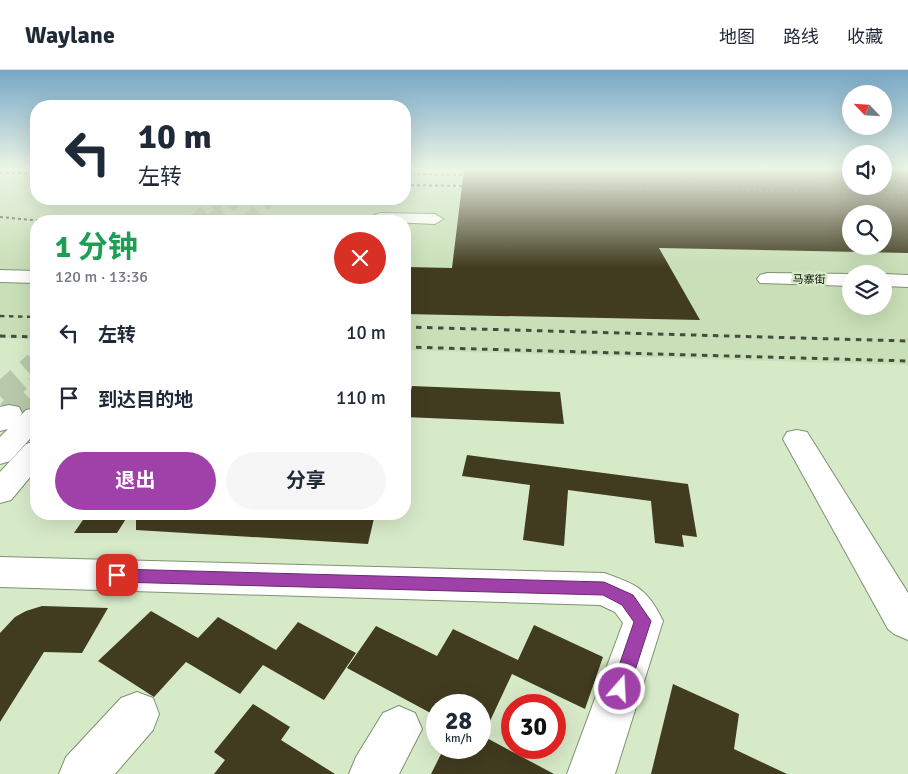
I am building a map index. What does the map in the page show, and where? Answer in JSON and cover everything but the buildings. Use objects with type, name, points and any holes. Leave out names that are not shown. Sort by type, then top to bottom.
[{"type":"street","points":[[411,219],[435,219]]},
{"type":"street","points":[[0,276],[30,277]]},
{"type":"street","name":"马寨街","points":[[767,279],[842,280]]},
{"type":"street","points":[[892,280],[908,281]]},
{"type":"street","points":[[0,454],[30,422]]},
{"type":"street","points":[[797,439],[902,617],[908,622]]},
{"type":"street","points":[[0,492],[30,458]]},
{"type":"street","points":[[0,572],[604,589],[628,600],[643,621],[591,774]]},
{"type":"street","points":[[83,774],[137,714]]},
{"type":"street","points":[[373,774],[399,729]]},
{"type":"shaded area","points":[[0,202],[30,202],[30,205],[411,205],[411,202],[908,202],[908,365],[411,350],[411,215],[30,215],[30,339],[0,338]]},
{"type":"tunnel","points":[[202,215],[213,205]]},
{"type":"tunnel","points":[[219,215],[229,205]]},
{"type":"tunnel","points":[[254,215],[263,205]]},
{"type":"tunnel","points":[[0,396],[30,369]]},
{"type":"tunnel","points":[[9,413],[30,393]]},
{"type":"railway","points":[[0,217],[30,220]]},
{"type":"railway","points":[[0,316],[30,317]]},
{"type":"railway","points":[[411,327],[908,341]]},
{"type":"railway","points":[[0,336],[30,337]]},
{"type":"railway","points":[[411,347],[908,361]]},
{"type":"route","points":[[117,575],[604,589],[628,600],[643,621],[620,689]]}]
